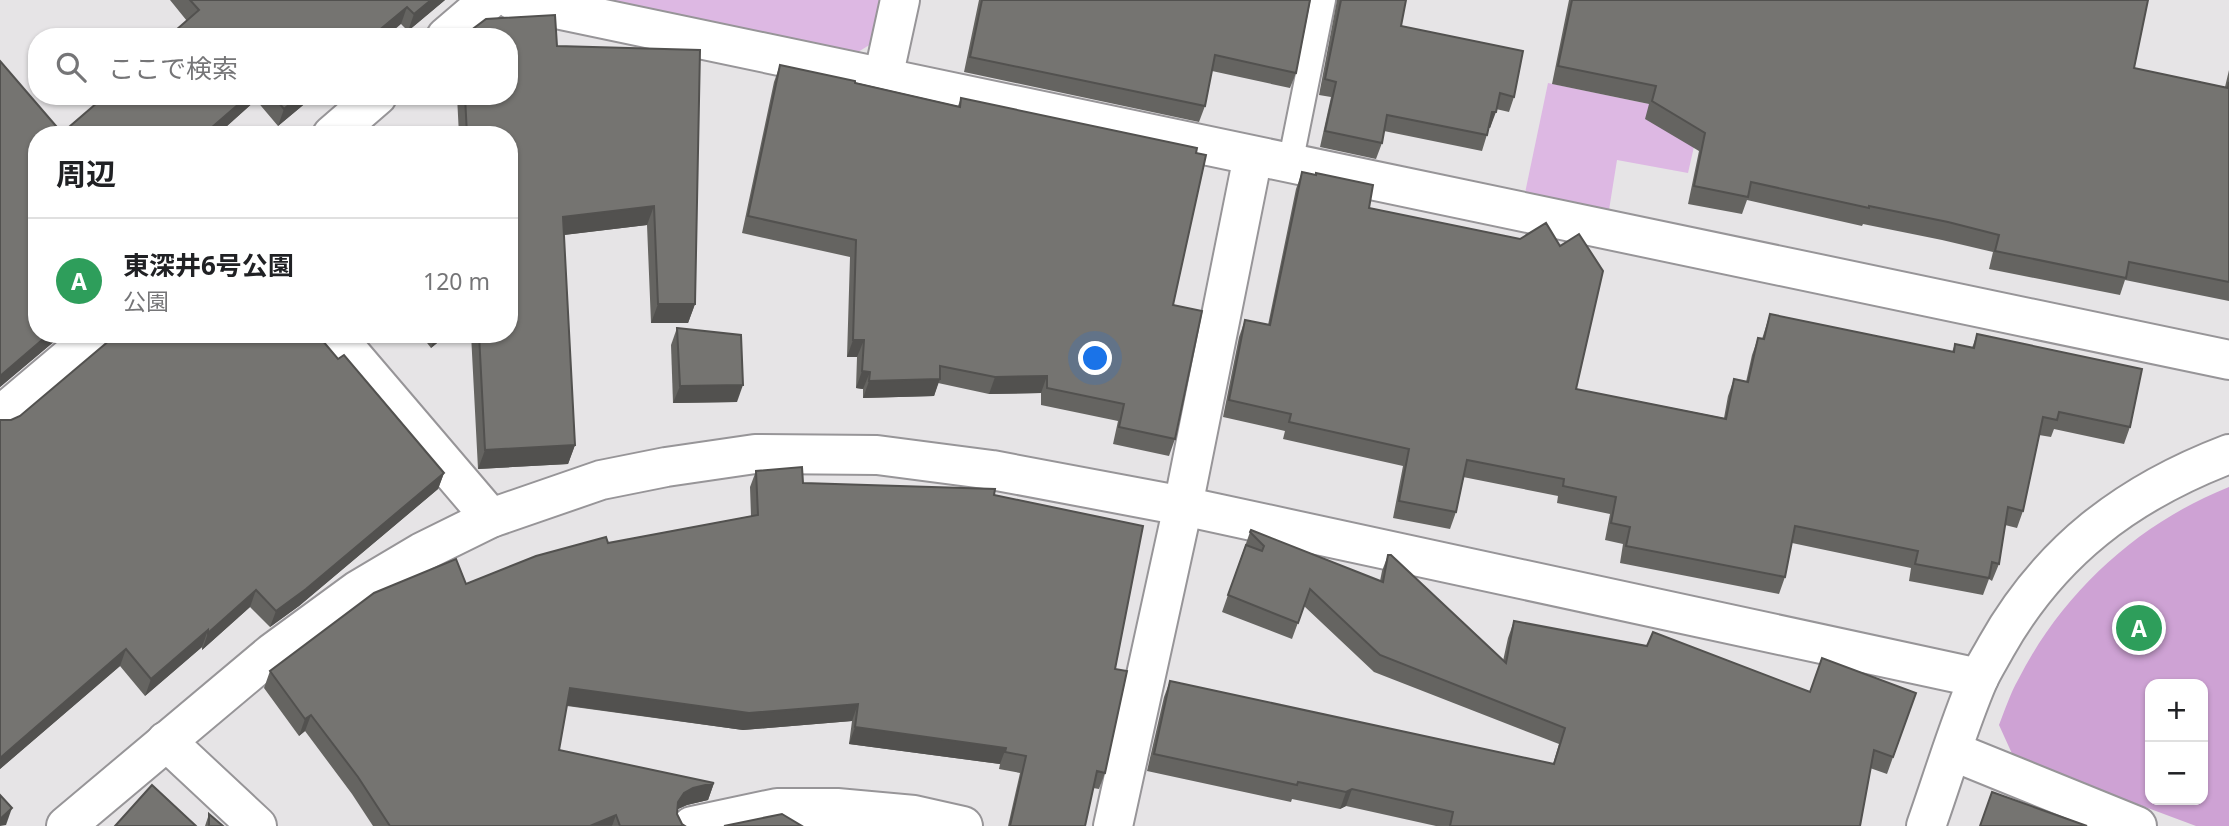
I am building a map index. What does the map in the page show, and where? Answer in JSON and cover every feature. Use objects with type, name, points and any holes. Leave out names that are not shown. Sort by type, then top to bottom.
[{"type":"street","points":[[456,28],[489,0]]},
{"type":"street","points":[[513,0],[2229,360]]},
{"type":"street","points":[[883,78],[900,0]]},
{"type":"street","points":[[342,126],[367,105]]},
{"type":"street","points":[[1113,826],[1183,506],[1271,160]]},
{"type":"street","points":[[0,416],[86,343]]},
{"type":"street","points":[[342,343],[491,519]]},
{"type":"street","points":[[66,826],[272,653],[358,590],[422,552],[491,519],[601,480],[755,454],[877,454],[992,470],[1183,506],[1979,678]]},
{"type":"street","points":[[1926,826],[1979,678],[2035,586],[2072,547],[2117,511],[2187,470],[2229,454]]},
{"type":"street","points":[[166,741],[257,826]]},
{"type":"street","points":[[1952,751],[2137,826]]},
{"type":"street","points":[[692,826],[777,808],[813,808],[914,815],[963,826]]},
{"type":"lane","points":[[1271,160],[1323,0]]},
{"type":"shaded area","points":[[607,0],[885,0],[876,41],[853,55]]},
{"type":"shaded area","points":[[1548,83],[1649,104],[1698,129],[1688,173],[1617,160],[1609,210],[1525,193]]},
{"type":"shaded area","points":[[2229,487],[2229,826],[2196,826],[2014,758],[1999,725],[2015,685],[2057,618],[2106,564],[2164,520]]},
{"type":"building","points":[[190,0],[431,0],[414,14],[407,7],[382,28],[178,28],[199,10]]},
{"type":"building","points":[[982,0],[1310,0],[1296,73],[1215,55],[1205,106],[970,57]]},
{"type":"building","points":[[1341,0],[1406,0],[1401,26],[1523,51],[1514,97],[1500,93],[1487,135],[1387,115],[1382,143],[1325,131],[1336,82],[1325,79]]},
{"type":"building","points":[[1572,0],[2148,0],[2134,68],[2228,88],[2229,82],[2229,282],[2129,262],[2126,278],[1995,251],[1999,235],[1948,222],[1751,182],[1748,197],[1694,186],[1705,133],[1652,101],[1656,86],[1558,66]]},
{"type":"building","points":[[555,15],[557,46],[700,50],[695,304],[658,304],[654,206],[563,217],[575,445],[485,450],[479,343],[518,343],[518,126],[467,126],[465,105],[518,105],[518,28],[474,28],[486,19]]},
{"type":"building","points":[[0,61],[28,94],[28,105],[38,105],[56,126],[28,126],[28,343],[38,343],[0,376]]},
{"type":"building","points":[[780,65],[960,107],[961,98],[1197,148],[1196,153],[1206,155],[1173,305],[1202,311],[1175,439],[1119,427],[1124,404],[1047,388],[1047,376],[995,377],[940,366],[940,379],[869,381],[870,372],[862,371],[864,340],[853,340],[856,240],[748,216]]},
{"type":"building","points":[[95,105],[238,105],[213,126],[70,126]]},
{"type":"building","points":[[1302,172],[1373,185],[1369,208],[1520,239],[1546,223],[1560,246],[1579,234],[1603,271],[1576,389],[1726,419],[1734,379],[1748,382],[1758,338],[1764,339],[1770,314],[1954,352],[1955,344],[1974,348],[1977,334],[2142,369],[2130,427],[2059,412],[2057,420],[2043,417],[2023,511],[2008,507],[1999,564],[1992,562],[1989,578],[1915,564],[1918,551],[1795,526],[1785,577],[1626,546],[1630,527],[1611,523],[1616,497],[1563,486],[1564,479],[1467,460],[1456,512],[1399,501],[1409,449],[1289,422],[1291,414],[1229,400],[1245,320],[1270,325]]},
{"type":"building","points":[[677,328],[741,335],[743,385],[680,386]]},
{"type":"building","points":[[106,343],[325,343],[338,359],[344,355],[444,473],[276,611],[256,590],[151,679],[126,649],[0,758],[0,420],[11,420],[20,416]]},
{"type":"building","points":[[802,467],[803,483],[995,489],[994,495],[1143,526],[1115,669],[1127,671],[1105,773],[1097,771],[1085,826],[1010,826],[1026,756],[1005,752],[1006,748],[855,727],[858,704],[749,713],[570,688],[559,750],[714,783],[684,793],[678,802],[677,814],[685,826],[620,826],[616,815],[590,826],[390,826],[358,777],[311,715],[305,719],[270,671],[374,593],[456,559],[466,584],[536,556],[606,537],[608,543],[758,515],[756,471]]},
{"type":"building","points":[[1251,530],[1383,582],[1388,555],[1391,555],[1506,663],[1514,621],[1647,646],[1653,632],[1810,692],[1822,658],[1916,693],[1893,757],[1874,750],[1860,826],[1450,826],[1453,812],[1352,789],[1346,792],[1298,782],[1297,785],[1154,754],[1170,681],[1554,764],[1565,728],[1380,655],[1310,589],[1298,623],[1228,595],[1246,545],[1262,551],[1264,546]]},
{"type":"building","points":[[152,785],[196,826],[115,826]]},
{"type":"building","points":[[1992,792],[2087,826],[1980,826]]},
{"type":"building","points":[[0,795],[12,808],[0,819]]},
{"type":"building","points":[[209,814],[223,826],[209,826]]},
{"type":"building","points":[[782,814],[802,826],[724,826]]},
{"type":"place","name":"東深井6号公園","points":[[2139,628]]}]
